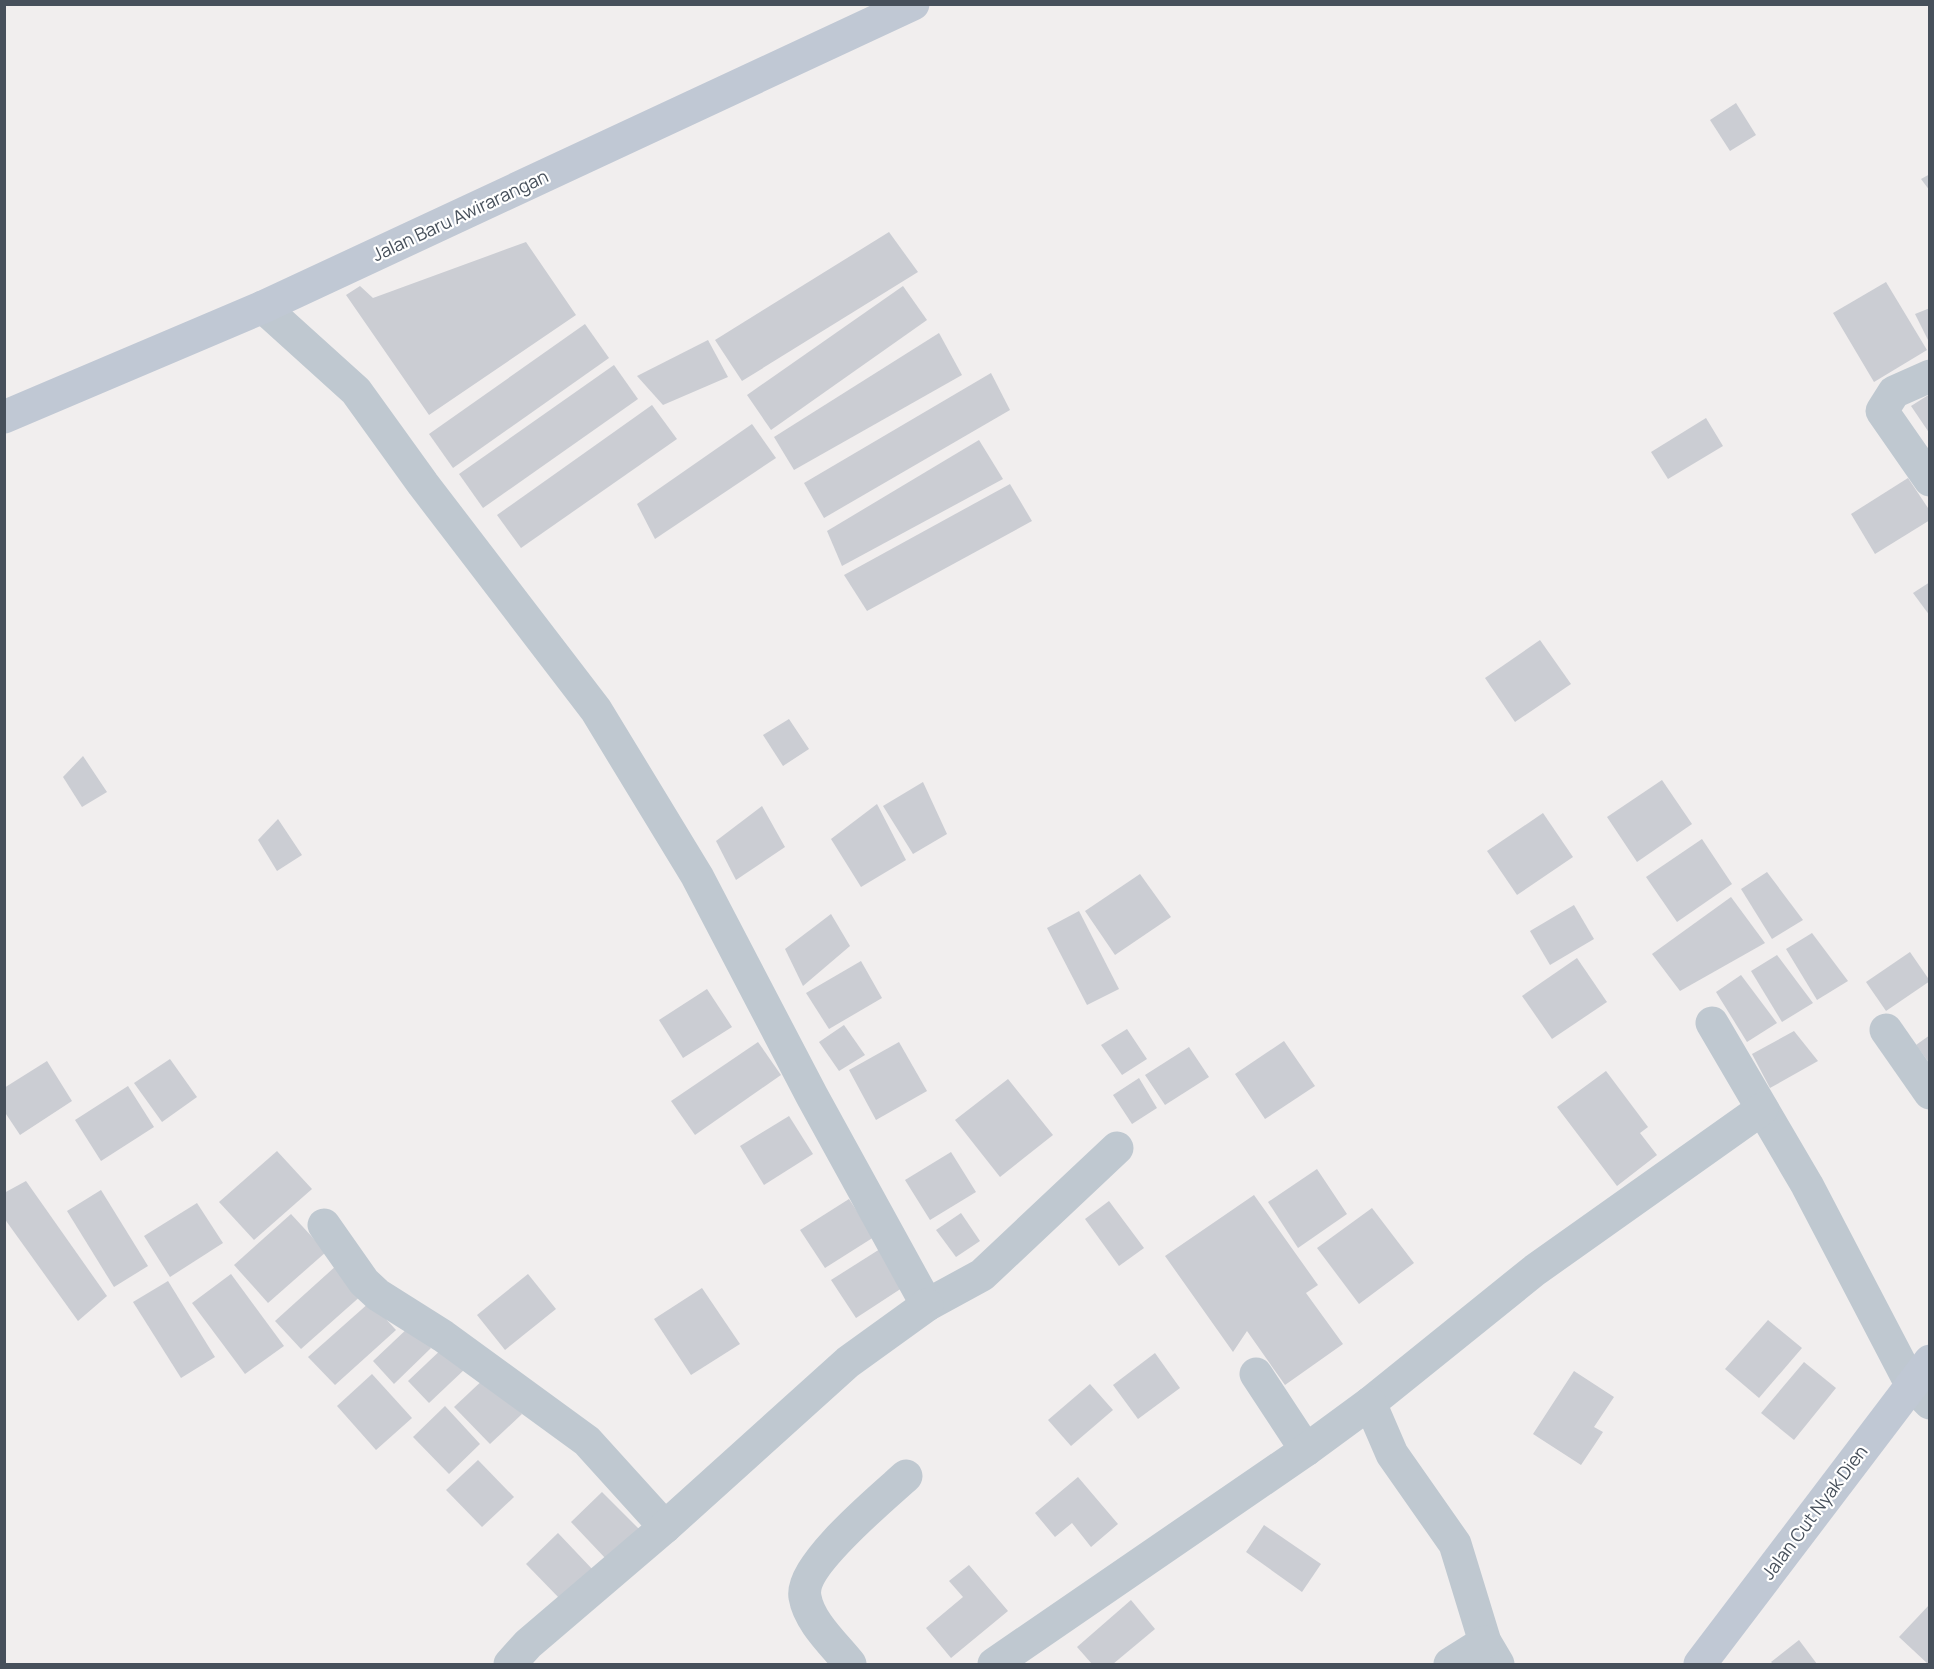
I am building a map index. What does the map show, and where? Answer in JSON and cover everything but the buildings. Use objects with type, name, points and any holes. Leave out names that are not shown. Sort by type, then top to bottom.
[{"type":"street","name":"Jalan Baru Awirarangan","points":[[4,417],[263,307],[913,4]]},
{"type":"street","points":[[263,307],[356,391],[423,484],[596,710],[697,876],[812,1096],[927,1305]]},
{"type":"street","points":[[1929,376],[1894,392],[1882,411],[1929,480]]},
{"type":"street","points":[[1712,1023],[1923,1383]]},
{"type":"street","points":[[1886,1030],[1929,1093]]},
{"type":"street","points":[[994,1665],[1306,1450],[1370,1403],[1535,1270],[1762,1109]]},
{"type":"street","points":[[510,1665],[528,1644],[664,1527],[848,1362],[927,1305],[982,1275],[1117,1148]]},
{"type":"street","points":[[324,1225],[371,1289],[443,1336],[586,1441],[664,1527]]},
{"type":"street","points":[[1256,1374],[1306,1450]]},
{"type":"street","name":"Jalan Cut Nyak Dien","points":[[1700,1665],[1923,1383]]},
{"type":"street","points":[[1370,1403],[1392,1454],[1455,1544],[1491,1653],[1450,1665]]},
{"type":"street","points":[[850,1665],[813,1616],[804,1594],[805,1587],[811,1573],[843,1534],[906,1476]]}]
